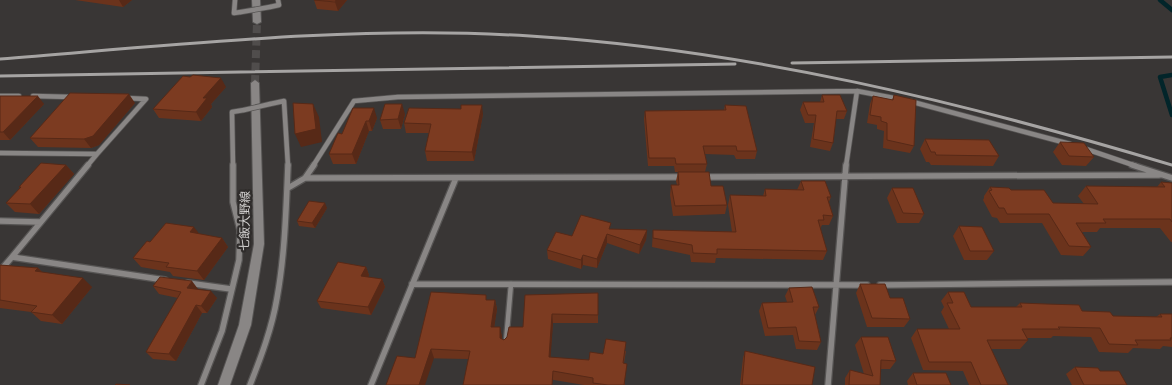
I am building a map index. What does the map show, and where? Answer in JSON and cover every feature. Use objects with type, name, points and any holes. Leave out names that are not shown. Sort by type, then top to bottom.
[{"type":"main road","points":[[256,0],[257,22]]},
{"type":"main road","name":"七飯大野線","points":[[224,385],[245,325],[259,244],[255,83]]},
{"type":"street","points":[[235,0],[234,13],[279,5],[278,0]]},
{"type":"street","points":[[828,385],[844,176],[857,91]]},
{"type":"street","points":[[288,188],[306,178],[354,101],[408,97],[857,91],[896,98],[1040,134],[1112,156],[1172,178]]},
{"type":"street","points":[[0,96],[78,97]]},
{"type":"street","points":[[0,271],[97,154],[146,99],[116,98]]},
{"type":"street","points":[[201,385],[222,331],[239,260],[240,230],[233,202],[232,112],[284,101],[289,155],[288,188],[278,299],[263,353],[250,385]]},
{"type":"street","points":[[0,153],[97,154]]},
{"type":"street","points":[[306,178],[1162,175]]},
{"type":"street","points":[[370,385],[456,178]]},
{"type":"street","points":[[0,222],[40,222]]},
{"type":"street","points":[[12,257],[175,281]]},
{"type":"street","points":[[184,282],[231,289]]},
{"type":"street","points":[[412,284],[836,285],[1172,282]]},
{"type":"lane","points":[[506,345],[510,284]]},
{"type":"building","points":[[314,0],[336,0],[335,2]]},
{"type":"building","points":[[193,75],[221,78],[203,98],[207,98],[196,112],[153,109],[183,76],[190,77]]},
{"type":"building","points":[[70,93],[129,94],[93,136],[84,139],[30,138]]},
{"type":"building","points":[[822,95],[840,95],[847,111],[837,111],[833,143],[813,139],[816,115],[808,115],[803,102],[824,102]]},
{"type":"building","points":[[894,95],[916,100],[914,146],[887,140],[887,123],[881,121],[881,117],[870,115],[873,96],[893,100]]},
{"type":"building","points":[[0,96],[38,96],[3,132],[0,132]]},
{"type":"building","points":[[293,103],[313,104],[316,129],[295,134]]},
{"type":"building","points":[[385,104],[402,104],[398,119],[380,120]]},
{"type":"building","points":[[461,105],[482,105],[472,152],[425,151],[431,124],[404,123],[409,108],[461,109]]},
{"type":"building","points":[[725,105],[746,106],[757,151],[737,151],[736,146],[703,146],[707,164],[676,164],[675,158],[649,158],[645,111],[726,110]]},
{"type":"building","points":[[353,108],[374,108],[369,121],[366,121],[352,154],[329,154],[338,133],[342,134]]},
{"type":"building","points":[[925,139],[989,140],[999,156],[936,155],[935,152],[931,152]]},
{"type":"building","points":[[1060,142],[1084,143],[1094,157],[1069,156]]},
{"type":"building","points":[[41,163],[66,165],[30,204],[6,203],[21,187],[19,187]]},
{"type":"building","points":[[678,172],[709,172],[711,186],[723,186],[727,205],[675,206],[671,185],[679,185]]},
{"type":"building","points":[[801,181],[825,181],[831,197],[827,197],[833,216],[823,215],[824,220],[818,220],[827,251],[717,249],[717,254],[693,253],[692,245],[653,238],[653,230],[736,232],[730,195],[766,196],[765,189],[804,190]]},
{"type":"building","points":[[1161,182],[1172,183],[1172,222],[1170,219],[1103,219],[1106,223],[1076,223],[1091,247],[1069,246],[1049,214],[1007,214],[1004,208],[999,208],[989,191],[992,190],[990,187],[1009,188],[1011,190],[1044,190],[1053,203],[1098,204],[1086,186],[1165,187]]},
{"type":"building","points":[[892,188],[913,188],[924,214],[903,213]]},
{"type":"building","points":[[309,201],[325,203],[312,223],[297,221]]},
{"type":"building","points":[[581,215],[611,223],[609,229],[647,230],[640,245],[607,234],[597,259],[583,255],[581,260],[547,250],[556,232],[572,236]]},
{"type":"building","points":[[166,223],[194,227],[190,232],[222,238],[197,271],[166,267],[169,263],[133,258]]},
{"type":"building","points":[[959,226],[982,227],[994,251],[970,251]]},
{"type":"building","points":[[338,262],[366,267],[361,276],[382,279],[368,307],[317,301]]},
{"type":"building","points":[[0,265],[38,268],[35,271],[83,278],[52,315],[31,312],[37,306],[0,300]]},
{"type":"building","points":[[160,277],[192,281],[187,288],[211,291],[201,306],[196,305],[169,354],[146,352],[181,292],[153,286]]},
{"type":"building","points":[[860,284],[885,284],[890,298],[903,298],[910,319],[872,318]]},
{"type":"building","points":[[812,287],[819,307],[813,307],[821,342],[799,341],[796,327],[768,328],[762,303],[793,302],[789,288]]},
{"type":"building","points":[[431,292],[486,295],[486,300],[495,300],[491,327],[500,327],[500,338],[504,340],[507,337],[509,327],[523,327],[525,295],[598,293],[598,315],[552,314],[549,357],[589,360],[590,352],[603,354],[606,339],[626,342],[623,363],[627,364],[624,385],[593,383],[593,378],[553,371],[552,385],[463,385],[470,351],[431,349],[419,385],[386,385],[397,356],[415,358]]},
{"type":"building","points":[[948,292],[964,292],[971,307],[1022,307],[1020,303],[1079,305],[1082,311],[1110,312],[1113,316],[1162,317],[1160,314],[1172,314],[1172,338],[1170,338],[1171,340],[1135,340],[1138,345],[1109,344],[1100,328],[1058,327],[1060,329],[1022,329],[1028,340],[987,340],[1008,385],[981,385],[971,362],[929,362],[917,329],[960,329],[947,303],[953,303]]},
{"type":"building","points":[[861,337],[888,337],[896,361],[881,360],[880,385],[849,385],[850,370],[873,376]]},
{"type":"building","points":[[745,351],[815,367],[812,385],[742,385]]},
{"type":"building","points":[[1075,367],[1098,368],[1100,371],[1119,371],[1127,385],[1084,385]]},
{"type":"building","points":[[913,373],[946,373],[951,385],[917,385]]},
{"type":"waterway","points":[[1160,0],[1172,10]]},
{"type":"waterway","points":[[1172,75],[1160,77],[1172,115]]},
{"type":"tunnel","points":[[255,83],[257,22]]},
{"type":"railway","points":[[0,59],[265,38],[397,33],[464,33],[530,36],[612,43],[694,53],[855,82],[1014,120],[1172,165]]},
{"type":"railway","points":[[792,63],[1172,57]]},
{"type":"railway","points":[[0,76],[735,64]]}]
